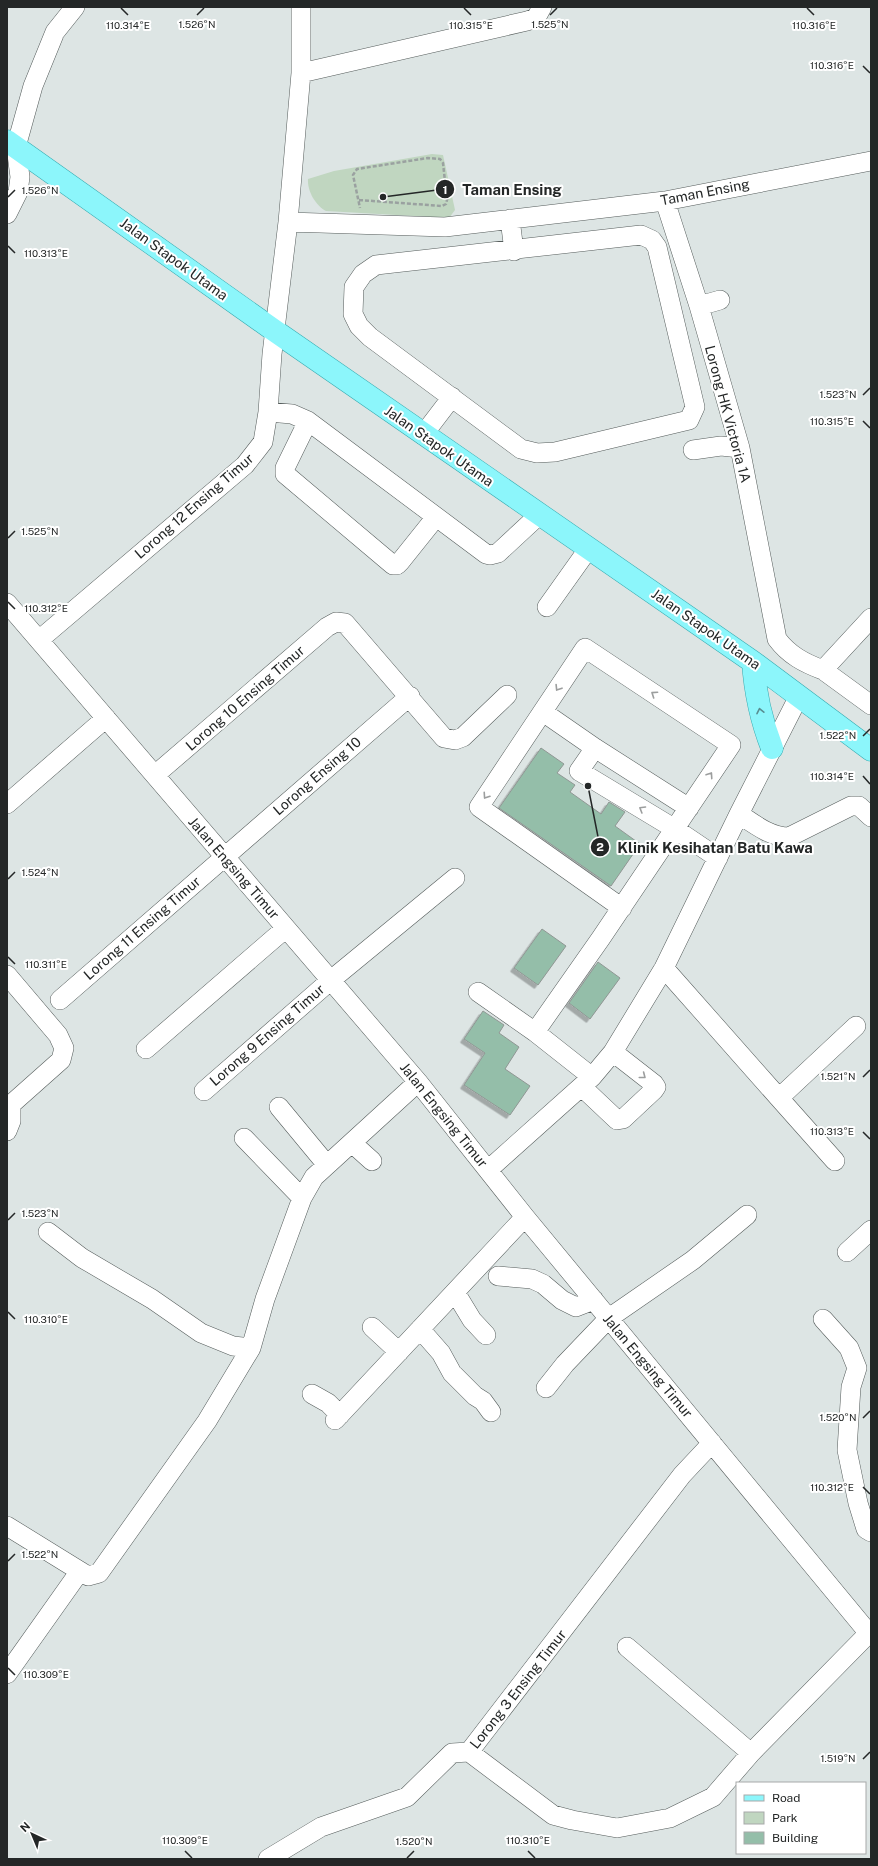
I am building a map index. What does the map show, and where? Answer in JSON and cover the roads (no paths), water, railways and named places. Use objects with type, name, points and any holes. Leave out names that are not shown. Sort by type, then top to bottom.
[{"type":"main road","name":"Jalan Stapok Utama","points":[[11,144],[274,331],[539,516],[589,548],[753,662],[871,750]]},
{"type":"main road","points":[[753,662],[754,681],[764,728],[772,748]]},
{"type":"street","points":[[7,214],[19,184],[11,144],[55,32],[75,7]]},
{"type":"street","points":[[274,331],[288,222],[300,73],[301,7]]},
{"type":"street","points":[[300,73],[527,21],[536,18],[542,7]]},
{"type":"street","name":"Taman Ensing","points":[[288,222],[445,227],[665,201],[871,161]]},
{"type":"street","name":"Lorong HK Victoria 1A","points":[[665,201],[699,306],[740,448],[777,639],[794,657],[815,667],[871,705]]},
{"type":"street","points":[[510,219],[514,251]]},
{"type":"street","points":[[641,235],[652,240],[657,247],[695,407],[689,420],[555,452],[537,453],[521,449],[452,398],[370,337],[359,326],[353,314],[354,287],[363,274],[376,265],[514,251],[641,235]]},
{"type":"street","points":[[699,306],[720,300]]},
{"type":"street","name":"Lorong 12 Ensing Timur","points":[[39,640],[245,465],[263,442],[268,412],[274,331]]},
{"type":"street","points":[[423,435],[452,398]]},
{"type":"street","points":[[268,412],[292,414],[308,421],[490,556],[498,553],[539,516]]},
{"type":"street","points":[[308,421],[285,468],[285,474],[393,565],[397,565],[400,562],[436,517]]},
{"type":"street","points":[[693,450],[721,446],[740,448]]},
{"type":"street","points":[[547,607],[589,548]]},
{"type":"street","name":"Jalan Engsing Timur","points":[[7,603],[418,1082],[525,1217],[870,1634]]},
{"type":"street","points":[[815,667],[871,618]]},
{"type":"street","name":"Lorong 10 Ensing Timur","points":[[155,775],[336,622],[345,623],[410,696]]},
{"type":"street","points":[[535,1032],[622,908],[732,745],[585,648],[479,807],[622,908]]},
{"type":"street","points":[[410,696],[444,738],[455,740],[464,737],[507,695]]},
{"type":"street","name":"Lorong Ensing 10","points":[[225,857],[410,696]]},
{"type":"street","points":[[488,1170],[587,1082],[613,1052],[664,968],[739,814],[799,696]]},
{"type":"street","points":[[543,712],[595,748],[689,808]]},
{"type":"street","points":[[7,804],[106,718]]},
{"type":"street","points":[[595,748],[579,771],[675,829],[718,858]]},
{"type":"street","points":[[739,814],[760,828],[782,837],[789,837],[852,806],[859,806],[871,817]]},
{"type":"street","name":"Lorong 11 Ensing Timur","points":[[60,1000],[225,857]]},
{"type":"street","name":"Lorong 9 Ensing Timur","points":[[204,1091],[331,980],[455,878]]},
{"type":"street","points":[[146,1049],[286,928]]},
{"type":"street","points":[[664,968],[835,1161]]},
{"type":"street","points":[[7,975],[58,1035],[64,1048],[61,1060],[9,1107],[12,1121],[7,1131]]},
{"type":"street","points":[[478,992],[535,1032],[587,1082],[617,1120],[623,1119],[656,1087],[613,1052]]},
{"type":"street","points":[[779,1098],[856,1026]]},
{"type":"street","points":[[7,1526],[88,1576],[99,1573],[207,1421],[251,1348],[265,1299],[302,1198],[314,1177],[418,1082]]},
{"type":"street","points":[[279,1107],[327,1165]]},
{"type":"street","points":[[244,1138],[302,1198]]},
{"type":"street","points":[[352,1143],[372,1160]]},
{"type":"street","points":[[546,1388],[565,1364],[609,1318],[693,1260],[747,1215]]},
{"type":"street","points":[[312,1394],[328,1403],[338,1418],[525,1217]]},
{"type":"street","points":[[847,1252],[871,1230]]},
{"type":"street","points":[[48,1232],[82,1258],[152,1299],[201,1333],[233,1346],[251,1348]]},
{"type":"street","points":[[498,1276],[532,1278],[543,1284],[562,1300],[576,1307],[594,1300]]},
{"type":"street","points":[[455,1292],[472,1320],[486,1335]]},
{"type":"street","points":[[823,1318],[849,1348],[857,1368],[851,1387],[847,1450],[858,1503],[866,1529],[871,1532]]},
{"type":"street","points":[[372,1326],[400,1352]]},
{"type":"street","points":[[420,1330],[440,1352],[452,1373],[483,1401],[491,1412]]},
{"type":"street","name":"Lorong 3 Ensing Timur","points":[[268,1859],[321,1826],[407,1797],[452,1753],[469,1752],[682,1475],[712,1443]]},
{"type":"street","points":[[7,1674],[80,1571]]},
{"type":"street","points":[[469,1752],[553,1815],[617,1828],[670,1818],[713,1797],[750,1753],[870,1634]]},
{"type":"street","points":[[627,1647],[750,1753]]},
{"type":"place","name":"Taman Ensing","points":[[383,197]]},
{"type":"place","name":"Klinik Kesihatan Batu Kawa","points":[[588,786]]}]
